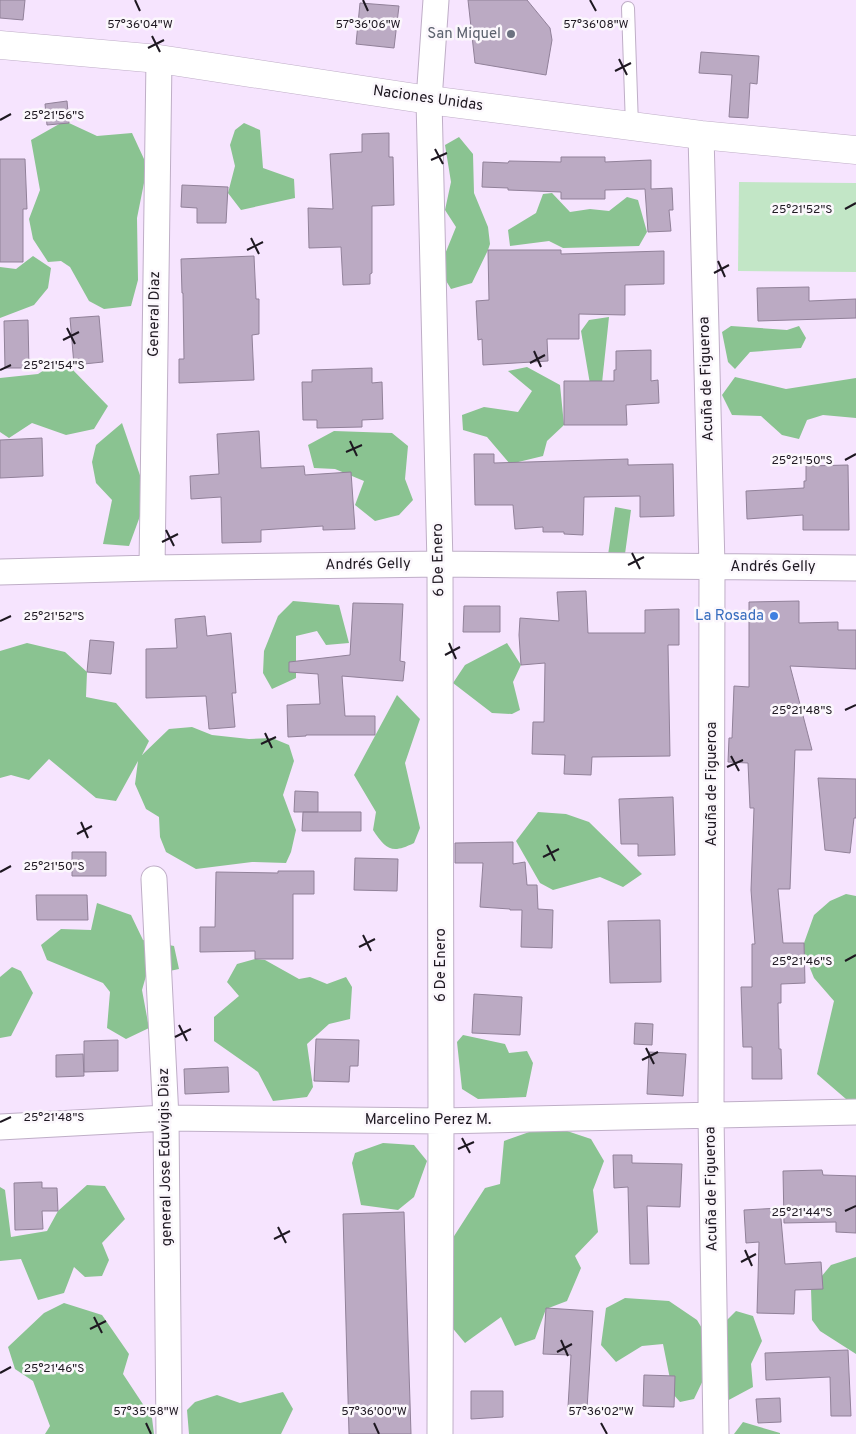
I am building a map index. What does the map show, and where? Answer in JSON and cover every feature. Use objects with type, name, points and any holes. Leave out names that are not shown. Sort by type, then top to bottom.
[{"type":"street","name":"6 De Enero","points":[[436,0],[428,100],[440,564],[440,1434]]},
{"type":"street","name":"Naciones Unidas","points":[[0,45],[159,59],[428,100],[701,135],[856,150]]},
{"type":"street","name":"General Diaz","points":[[152,568],[159,59]]},
{"type":"street","name":"Acuña de Figueroa","points":[[701,135],[712,566],[711,1116],[716,1434]]},
{"type":"street","name":"Andrés Gelly","points":[[0,572],[440,564],[856,568]]},
{"type":"street","name":"general Jose Eduvigis Diaz","points":[[154,879],[166,1118],[170,1434]]},
{"type":"street","name":"Marcelino Perez M.","points":[[0,1127],[166,1118],[441,1121],[856,1112]]},
{"type":"lane","points":[[628,8],[632,126]]},
{"type":"green space","points":[[61,123],[69,123],[97,136],[132,133],[144,159],[144,183],[137,218],[138,280],[131,306],[104,309],[89,301],[70,267],[61,261],[48,262],[33,239],[29,219],[40,190],[31,140]]},
{"type":"green space","points":[[244,123],[260,130],[263,168],[294,179],[295,198],[241,210],[228,193],[235,166],[230,145],[235,130]]},
{"type":"green space","points":[[459,137],[473,154],[474,193],[488,227],[490,244],[472,283],[451,289],[439,269],[456,227],[445,210],[451,182],[445,145]]},
{"type":"green space","points":[[739,182],[856,183],[856,272],[738,271]]},
{"type":"green space","points":[[552,193],[570,212],[590,209],[609,211],[627,197],[638,200],[647,232],[639,246],[563,248],[549,241],[510,246],[508,230],[536,213],[543,194]]},
{"type":"green space","points":[[33,256],[51,268],[48,288],[34,305],[0,318],[0,267],[16,269]]},
{"type":"green space","points":[[609,317],[602,383],[590,384],[581,331],[589,320]]},
{"type":"green space","points":[[731,326],[787,330],[799,326],[806,338],[801,348],[750,352],[735,369],[728,362],[722,332]]},
{"type":"green space","points":[[57,362],[71,368],[108,406],[94,429],[66,435],[32,423],[9,438],[0,432],[0,378],[38,374]]},
{"type":"green space","points":[[527,367],[560,385],[564,425],[547,441],[543,456],[510,464],[487,437],[463,430],[462,415],[484,407],[518,412],[532,391],[508,371]]},
{"type":"green space","points":[[735,377],[786,389],[856,378],[856,418],[823,415],[807,420],[799,439],[782,435],[761,416],[732,415],[722,395]]},
{"type":"green space","points":[[122,423],[144,487],[143,508],[129,546],[103,544],[112,500],[96,483],[92,462],[96,445]]},
{"type":"green space","points":[[334,431],[392,433],[408,446],[405,479],[413,500],[399,515],[375,521],[355,505],[364,481],[335,469],[314,468],[308,445]]},
{"type":"green space","points":[[615,507],[631,510],[625,554],[608,555]]},
{"type":"green space","points":[[293,601],[339,605],[349,643],[326,645],[317,631],[296,636],[296,678],[272,689],[263,673],[264,651],[278,616]]},
{"type":"green space","points":[[27,643],[65,652],[87,672],[86,697],[116,703],[149,741],[142,755],[169,729],[192,727],[212,735],[249,739],[272,738],[289,745],[294,761],[283,795],[296,830],[291,852],[286,863],[252,862],[196,869],[166,852],[160,837],[159,817],[146,809],[135,784],[138,761],[116,801],[96,798],[49,759],[29,780],[11,775],[0,778],[0,651]]},
{"type":"green space","points":[[507,643],[521,665],[513,682],[520,710],[512,714],[492,713],[453,683],[465,665]]},
{"type":"green space","points":[[397,695],[420,719],[405,763],[420,828],[414,843],[395,849],[386,846],[373,830],[376,812],[354,775]]},
{"type":"green space","points":[[538,812],[566,814],[589,822],[642,874],[623,887],[600,877],[553,890],[540,883],[516,841]]},
{"type":"green space","points":[[846,894],[856,896],[856,1102],[846,1099],[817,1074],[834,1001],[814,978],[801,946],[804,943],[814,915],[830,901]]},
{"type":"green space","points":[[97,903],[131,915],[143,940],[174,946],[179,969],[146,976],[142,990],[149,1028],[126,1039],[107,1028],[110,992],[103,983],[47,960],[41,945],[61,929],[91,930]]},
{"type":"green space","points":[[255,959],[265,960],[299,979],[310,977],[327,984],[346,977],[352,987],[350,1019],[329,1024],[307,1044],[313,1087],[307,1097],[273,1101],[258,1072],[214,1041],[214,1017],[239,996],[227,982],[237,964]]},
{"type":"green space","points":[[12,967],[21,971],[33,993],[11,1036],[0,1038],[0,977]]},
{"type":"green space","points":[[463,1035],[505,1044],[509,1053],[527,1051],[533,1063],[526,1097],[478,1099],[462,1089],[457,1042]]},
{"type":"green space","points":[[549,1125],[591,1139],[604,1161],[593,1190],[598,1232],[575,1256],[581,1268],[567,1301],[546,1309],[535,1339],[515,1346],[501,1317],[465,1343],[450,1325],[438,1261],[485,1188],[500,1184],[504,1141]]},
{"type":"green space","points":[[383,1143],[414,1145],[427,1161],[414,1197],[398,1210],[361,1205],[352,1163],[355,1153]]},
{"type":"green space","points":[[87,1185],[105,1186],[125,1219],[102,1243],[109,1260],[102,1276],[85,1277],[74,1267],[64,1293],[38,1300],[21,1259],[0,1261],[0,1187],[5,1190],[11,1237],[47,1231],[58,1211]]},
{"type":"green space","points":[[856,1257],[856,1354],[820,1331],[812,1320],[811,1289],[831,1265]]},
{"type":"green space","points":[[625,1298],[669,1301],[697,1320],[706,1335],[707,1372],[694,1399],[680,1402],[673,1394],[663,1344],[642,1346],[616,1362],[601,1345],[606,1308]]},
{"type":"green space","points":[[64,1303],[102,1315],[129,1354],[123,1374],[152,1418],[154,1434],[45,1434],[50,1426],[33,1381],[15,1369],[8,1347],[44,1313]]},
{"type":"green space","points":[[736,1311],[753,1316],[762,1341],[751,1364],[753,1387],[725,1402],[717,1330]]},
{"type":"green space","points":[[283,1392],[293,1409],[281,1434],[189,1434],[187,1410],[195,1402],[217,1395],[240,1403]]},
{"type":"green space","points":[[743,1422],[780,1433],[780,1434],[734,1434]]},
{"type":"building","points":[[0,0],[25,0],[23,20],[0,18]]},
{"type":"building","name":"San Miquel","points":[[468,0],[527,0],[550,28],[552,40],[546,75],[475,63]]},
{"type":"building","points":[[360,3],[399,6],[394,48],[356,44]]},
{"type":"building","points":[[701,52],[759,56],[757,84],[750,83],[748,118],[729,117],[732,75],[699,73]]},
{"type":"building","points":[[67,101],[69,123],[47,125],[45,104]]},
{"type":"building","points":[[389,133],[389,157],[393,157],[394,205],[372,206],[372,273],[370,274],[370,284],[343,285],[341,247],[309,248],[308,208],[333,209],[330,154],[362,152],[362,134]]},
{"type":"building","points":[[561,157],[605,157],[605,162],[651,160],[651,189],[672,188],[673,210],[669,210],[671,231],[648,232],[645,189],[605,190],[605,199],[561,199],[561,192],[482,187],[483,162],[561,162]]},
{"type":"building","points":[[0,159],[25,159],[27,209],[23,209],[23,262],[0,262]]},
{"type":"building","points":[[182,185],[228,187],[226,223],[197,223],[197,208],[181,207]]},
{"type":"building","points":[[488,250],[561,250],[561,254],[664,251],[664,284],[625,285],[625,315],[579,314],[579,339],[547,339],[548,361],[483,365],[482,339],[478,340],[476,301],[489,300]]},
{"type":"building","points":[[254,256],[256,299],[259,299],[259,334],[252,335],[254,380],[179,383],[179,359],[184,359],[181,259]]},
{"type":"building","points":[[809,287],[809,301],[856,299],[856,318],[758,321],[757,288]]},
{"type":"building","points":[[99,316],[103,362],[74,365],[70,318]]},
{"type":"building","points":[[28,320],[29,368],[5,368],[4,321]]},
{"type":"building","points":[[651,350],[651,381],[658,380],[659,403],[626,405],[627,425],[564,425],[564,381],[614,381],[616,351]]},
{"type":"building","points":[[372,368],[372,383],[382,382],[383,419],[362,420],[362,427],[317,428],[317,420],[303,420],[302,382],[312,382],[312,370]]},
{"type":"building","points":[[259,431],[261,468],[304,466],[305,475],[351,472],[355,529],[323,530],[323,526],[261,530],[261,542],[222,543],[221,497],[191,499],[190,476],[219,474],[217,434]]},
{"type":"building","points":[[42,438],[43,476],[0,478],[0,440]]},
{"type":"building","points":[[474,454],[494,454],[494,463],[628,459],[628,465],[673,464],[674,516],[640,517],[640,496],[584,497],[583,535],[564,534],[564,532],[543,532],[543,527],[515,529],[513,505],[475,505]]},
{"type":"building","points":[[848,465],[849,530],[803,530],[803,515],[747,519],[746,491],[804,488],[806,466]]},
{"type":"building","points":[[586,591],[588,633],[645,633],[645,610],[679,609],[679,645],[668,645],[670,756],[592,757],[591,775],[564,774],[565,755],[532,754],[533,722],[544,722],[545,663],[521,665],[520,618],[559,621],[557,592]]},
{"type":"building","points":[[799,601],[799,623],[838,622],[838,630],[856,630],[856,669],[790,666],[812,750],[795,750],[790,889],[778,889],[783,943],[804,943],[805,983],[781,984],[781,1003],[778,1003],[782,1079],[752,1079],[752,1047],[743,1047],[741,987],[752,987],[752,944],[755,944],[751,890],[754,808],[750,808],[748,763],[728,762],[729,738],[732,738],[734,686],[749,687],[749,602]]},
{"type":"building","points":[[353,603],[403,604],[400,661],[405,662],[403,681],[342,676],[345,716],[375,716],[375,735],[306,735],[288,737],[287,705],[320,704],[318,674],[289,672],[289,662],[350,655]]},
{"type":"building","points":[[464,606],[500,606],[500,632],[463,632]]},
{"type":"building","points":[[205,616],[207,636],[231,633],[236,693],[232,693],[235,727],[209,729],[206,696],[146,698],[146,649],[177,648],[175,619]]},
{"type":"building","points":[[90,640],[114,642],[111,674],[87,672]]},
{"type":"building","points":[[818,778],[856,779],[856,818],[854,818],[850,853],[825,850]]},
{"type":"building","points":[[295,791],[318,792],[318,812],[294,812]]},
{"type":"building","points":[[673,797],[675,855],[638,856],[638,844],[621,844],[619,799]]},
{"type":"building","points":[[303,812],[361,812],[361,831],[302,831]]},
{"type":"building","points":[[513,842],[513,864],[525,862],[527,885],[537,885],[538,909],[553,910],[552,948],[521,947],[522,910],[480,907],[483,863],[455,863],[455,843]]},
{"type":"building","points":[[72,852],[106,852],[106,876],[72,876]]},
{"type":"building","points":[[355,858],[398,859],[397,891],[354,890]]},
{"type":"building","points":[[278,871],[314,871],[314,894],[293,894],[293,959],[255,959],[255,951],[200,952],[200,927],[215,927],[216,872],[278,873]]},
{"type":"building","points":[[36,895],[87,895],[88,920],[37,920]]},
{"type":"building","points":[[660,920],[661,982],[610,983],[608,921]]},
{"type":"building","points":[[474,994],[522,997],[520,1035],[472,1033]]},
{"type":"building","points":[[635,1023],[653,1024],[652,1045],[634,1044]]},
{"type":"building","points":[[316,1039],[359,1040],[358,1066],[350,1066],[349,1082],[314,1081]]},
{"type":"building","points":[[118,1040],[118,1071],[84,1072],[84,1041]]},
{"type":"building","points":[[649,1052],[686,1054],[683,1096],[647,1094]]},
{"type":"building","points":[[83,1054],[84,1076],[56,1077],[56,1055]]},
{"type":"building","points":[[228,1067],[229,1092],[185,1094],[184,1069]]},
{"type":"building","points":[[613,1155],[632,1155],[632,1163],[682,1164],[680,1207],[647,1206],[649,1264],[630,1264],[628,1187],[614,1188]]},
{"type":"building","points":[[822,1170],[823,1175],[856,1176],[856,1233],[836,1232],[836,1222],[784,1223],[783,1171]]},
{"type":"building","points":[[42,1182],[42,1188],[57,1188],[58,1211],[42,1211],[43,1229],[15,1230],[14,1183]]},
{"type":"building","points":[[780,1208],[785,1264],[821,1262],[823,1289],[795,1290],[794,1314],[757,1313],[759,1242],[746,1243],[744,1210]]},
{"type":"building","points":[[404,1212],[411,1434],[349,1434],[343,1214]]},
{"type":"building","points":[[546,1308],[593,1311],[587,1409],[568,1407],[571,1355],[543,1354]]},
{"type":"building","points":[[848,1350],[851,1416],[831,1416],[830,1377],[766,1380],[765,1353]]},
{"type":"building","points":[[644,1375],[675,1376],[674,1407],[643,1406]]},
{"type":"building","points":[[471,1391],[503,1391],[503,1417],[471,1419]]},
{"type":"building","points":[[780,1398],[781,1422],[758,1423],[756,1399]]},
{"type":"place","name":"San Miquel","points":[[511,34]]},
{"type":"place","name":"La Rosada","points":[[774,616]]}]
